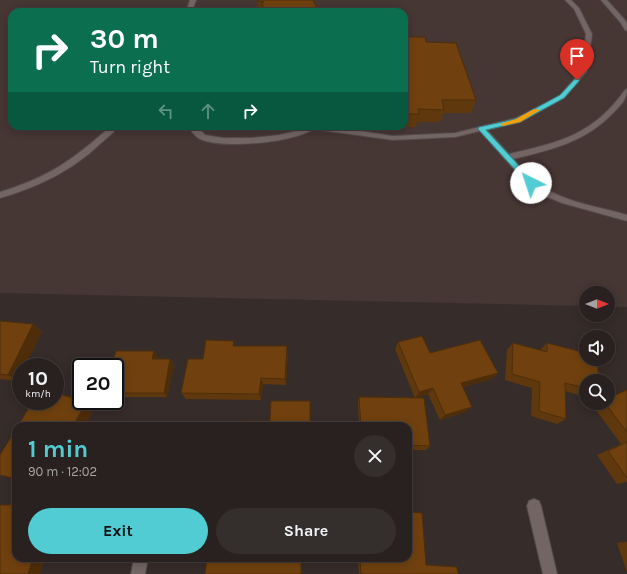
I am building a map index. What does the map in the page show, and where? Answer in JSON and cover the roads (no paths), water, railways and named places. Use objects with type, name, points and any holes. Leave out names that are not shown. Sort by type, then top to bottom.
[{"type":"street","points":[[338,130],[393,138],[455,135],[518,120],[562,97],[584,72],[590,34],[576,8],[568,0]]},
{"type":"street","points":[[604,0],[623,21],[627,29]]},
{"type":"street","points":[[509,157],[556,145],[583,134],[604,117],[622,99],[627,91]]},
{"type":"street","points":[[482,129],[531,183],[546,193],[565,201],[627,218]]},
{"type":"street","points":[[0,195],[40,181],[64,169],[79,158],[110,130]]},
{"type":"street","points":[[195,130],[201,136],[219,140],[247,140],[283,137],[301,133],[305,130]]},
{"type":"street","points":[[534,506],[550,574]]},
{"type":"street","points":[[138,574],[140,562]]}]
